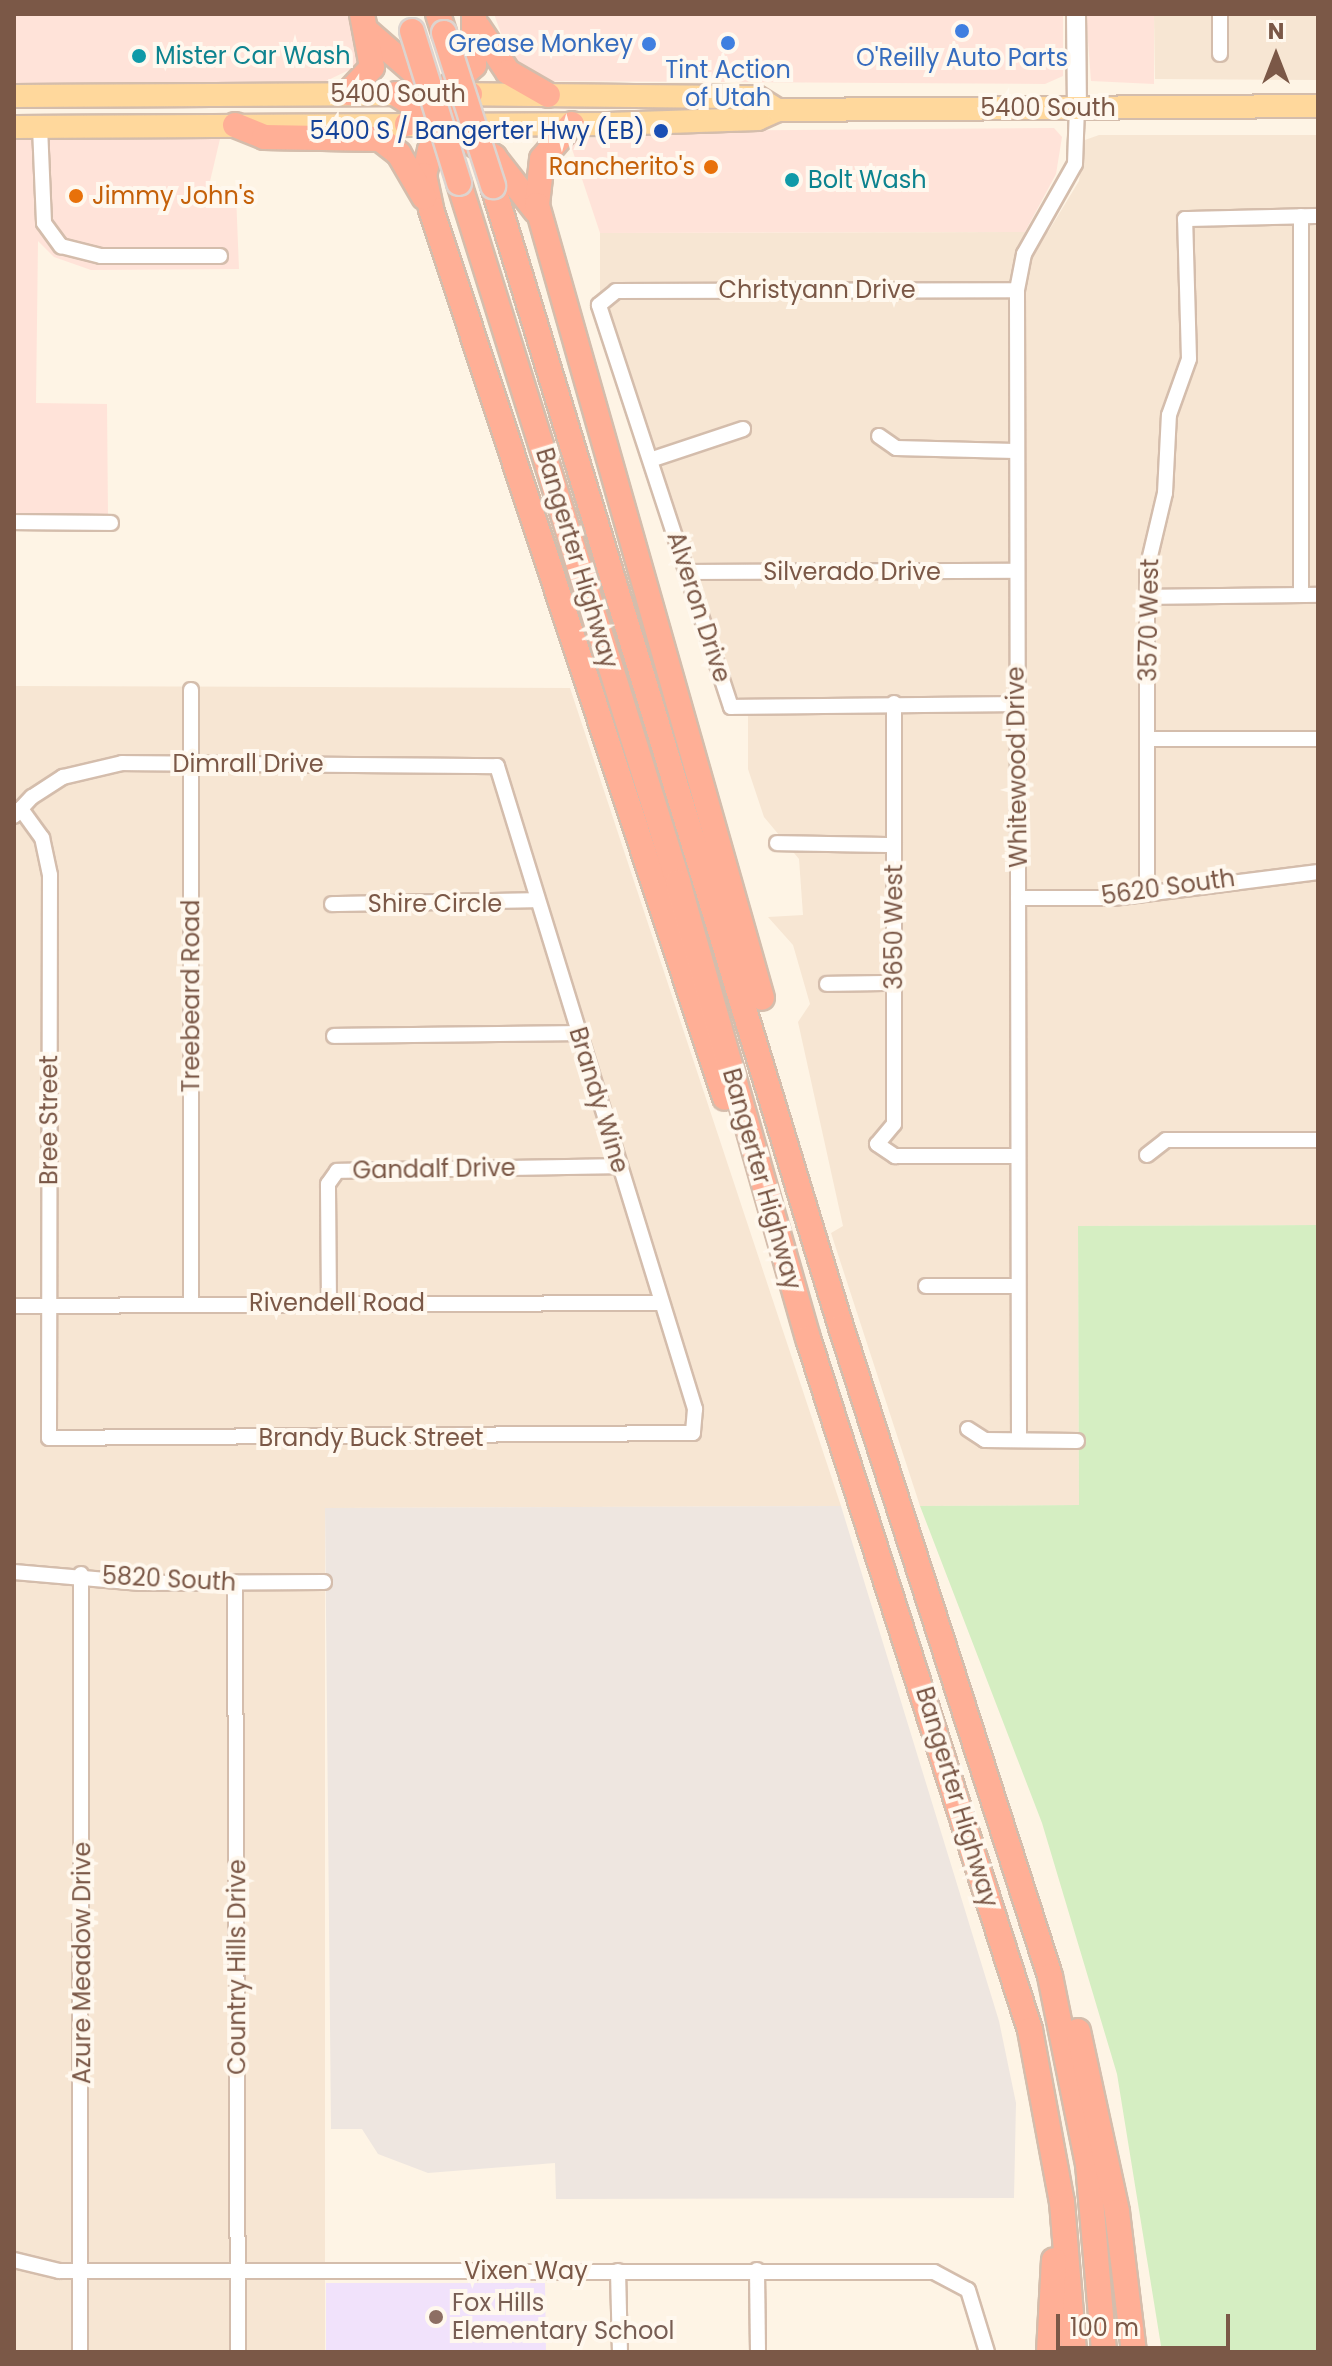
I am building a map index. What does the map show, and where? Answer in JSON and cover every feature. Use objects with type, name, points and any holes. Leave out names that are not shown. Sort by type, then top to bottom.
[{"type":"highway","points":[[476,20],[508,72],[548,95]]},
{"type":"highway","points":[[476,20],[474,65],[445,111],[424,175],[431,209],[808,1338]]},
{"type":"highway","points":[[365,23],[445,111],[500,164],[539,217]]},
{"type":"highway","points":[[348,93],[371,72],[365,23]]},
{"type":"highway","name":"Bangerter Highway","points":[[409,23],[678,882],[808,1338],[1030,2030],[1052,2134],[1074,2352]]},
{"type":"highway","name":"Bangerter Highway","points":[[441,23],[841,1327],[1050,1976],[1088,2164],[1104,2352]]},
{"type":"highway","points":[[396,94],[445,111]]},
{"type":"highway","points":[[572,124],[540,165],[539,217],[723,852],[841,1327]]},
{"type":"highway","points":[[235,125],[264,137],[380,139],[398,152],[431,209]]},
{"type":"highway","points":[[1050,1976],[1070,2009],[1091,2078],[1134,2352]]},
{"type":"highway","points":[[1049,2352],[1052,2134]]},
{"type":"main road","points":[[40,127],[76,113],[175,107],[203,94]]},
{"type":"main road","name":"5400 South","points":[[14,96],[396,94]]},
{"type":"main road","name":"5400 South","points":[[14,127],[235,125],[445,111],[548,95],[757,97],[778,110]]},
{"type":"main road","points":[[14,110],[37,110],[67,96]]},
{"type":"main road","name":"5400 South","points":[[445,111],[572,124],[758,119],[778,110],[1318,106]]},
{"type":"street","points":[[1076,14],[1077,107]]},
{"type":"street","points":[[1220,14],[1220,54]]},
{"type":"street","name":"Whitewood Drive","points":[[1019,1440],[1016,1286],[1017,290],[1024,254],[1075,164],[1077,107]]},
{"type":"street","points":[[40,127],[44,223],[61,246],[101,256],[220,256]]},
{"type":"street","points":[[1301,595],[1301,216],[1318,216]]},
{"type":"street","name":"3570 West","points":[[1147,891],[1146,597],[1165,493],[1166,431],[1189,359],[1185,219],[1301,216]]},
{"type":"street","name":"Christyann Drive","points":[[616,291],[1017,290]]},
{"type":"street","name":"Alveron Drive","points":[[616,291],[599,305],[601,315],[653,459],[731,707],[1016,704]]},
{"type":"street","points":[[653,459],[743,429]]},
{"type":"street","points":[[879,436],[896,448],[1015,451]]},
{"type":"street","points":[[14,522],[111,523]]},
{"type":"street","name":"Silverado Drive","points":[[688,572],[1016,571]]},
{"type":"street","points":[[1146,597],[1318,595]]},
{"type":"street","name":"Treebeard Road","points":[[191,690],[191,1303]]},
{"type":"street","name":"3650 West","points":[[894,703],[894,1124],[877,1144],[895,1156],[1016,1156]]},
{"type":"street","points":[[1148,739],[1318,739]]},
{"type":"street","name":"Dimrall Drive","points":[[18,812],[82,770],[191,764],[497,766]]},
{"type":"street","name":"Brandy Wine","points":[[497,766],[695,1409],[693,1433]]},
{"type":"street","name":"Bree Street","points":[[18,812],[42,838],[50,875],[49,1438]]},
{"type":"street","points":[[777,843],[894,845]]},
{"type":"street","name":"5620 South","points":[[1018,898],[1147,891],[1318,872]]},
{"type":"street","name":"Shire Circle","points":[[332,904],[537,900]]},
{"type":"street","points":[[827,984],[893,983]]},
{"type":"street","points":[[334,1036],[578,1033]]},
{"type":"street","points":[[1147,1155],[1166,1140],[1318,1140]]},
{"type":"street","name":"Gandalf Drive","points":[[329,1303],[328,1184],[337,1171],[619,1166]]},
{"type":"street","points":[[926,1286],[1016,1286]]},
{"type":"street","name":"Rivendell Road","points":[[14,1306],[49,1302],[661,1303]]},
{"type":"street","points":[[968,1429],[985,1440],[1077,1441]]},
{"type":"street","name":"Brandy Buck Street","points":[[49,1438],[693,1433]]},
{"type":"street","name":"5820 South","points":[[14,1572],[235,1582],[324,1582]]},
{"type":"street","name":"Azure Meadow Drive","points":[[80,2352],[81,1574]]},
{"type":"street","name":"Country Hills Drive","points":[[235,1582],[238,2352]]},
{"type":"street","name":"Vixen Way","points":[[14,2260],[81,2271],[757,2270],[952,2276],[972,2299],[987,2352]]},
{"type":"street","points":[[757,2270],[758,2352]]},
{"type":"street","points":[[618,2271],[620,2352]]},
{"type":"shaded area","points":[[14,14],[350,14],[364,63],[326,81],[14,86]]},
{"type":"shaded area","points":[[494,14],[1063,14],[1063,76],[1045,84],[543,81],[511,61]]},
{"type":"shaded area","points":[[1086,14],[1154,14],[1154,84],[1091,81]]},
{"type":"shaded area","points":[[1154,14],[1318,14],[1318,80],[1155,79]]},
{"type":"shaded area","points":[[1054,128],[1062,137],[1056,174],[1025,232],[600,233],[569,140],[657,131]]},
{"type":"shaded area","points":[[1099,135],[1318,135],[1318,1225],[1078,1226],[1079,1505],[920,1506],[831,1233],[843,1226],[798,1022],[810,1004],[793,945],[768,917],[803,915],[799,859],[764,817],[748,769],[748,712],[735,692],[600,291],[600,233],[1048,232],[1079,181],[1085,140]]},
{"type":"shaded area","points":[[14,137],[220,139],[207,194],[236,194],[239,269],[91,270],[54,257],[38,241],[36,403],[107,404],[108,514],[14,515]]},
{"type":"shaded area","points":[[14,686],[570,688],[841,1506],[325,1508],[325,2352],[14,2352]]},
{"type":"shaded area","points":[[841,1506],[999,2021],[1016,2103],[1014,2198],[556,2199],[555,2163],[428,2173],[378,2154],[362,2129],[331,2129],[325,1508]]},
{"type":"shaded area","name":"Fox Hills Elementary School","points":[[326,2283],[545,2283],[546,2352],[326,2352]]},
{"type":"green space","points":[[1318,1225],[1318,2352],[1162,2352],[1117,2074],[1042,1823],[920,1506],[1079,1505],[1078,1226]]},
{"type":"place","name":"O'Reilly Auto Parts","points":[[962,31]]},
{"type":"place","name":"Tint Action of Utah","points":[[728,43]]},
{"type":"place","name":"Grease Monkey","points":[[649,44]]},
{"type":"place","name":"Mister Car Wash","points":[[139,56]]},
{"type":"place","name":"5400 S / Bangerter Hwy (EB)","points":[[661,131]]},
{"type":"place","name":"Rancherito's","points":[[711,167]]},
{"type":"place","name":"Bolt Wash","points":[[792,180]]},
{"type":"place","name":"Jimmy John's","points":[[76,196]]},
{"type":"place","name":"Fox Hills Elementary School","points":[[436,2317]]}]
